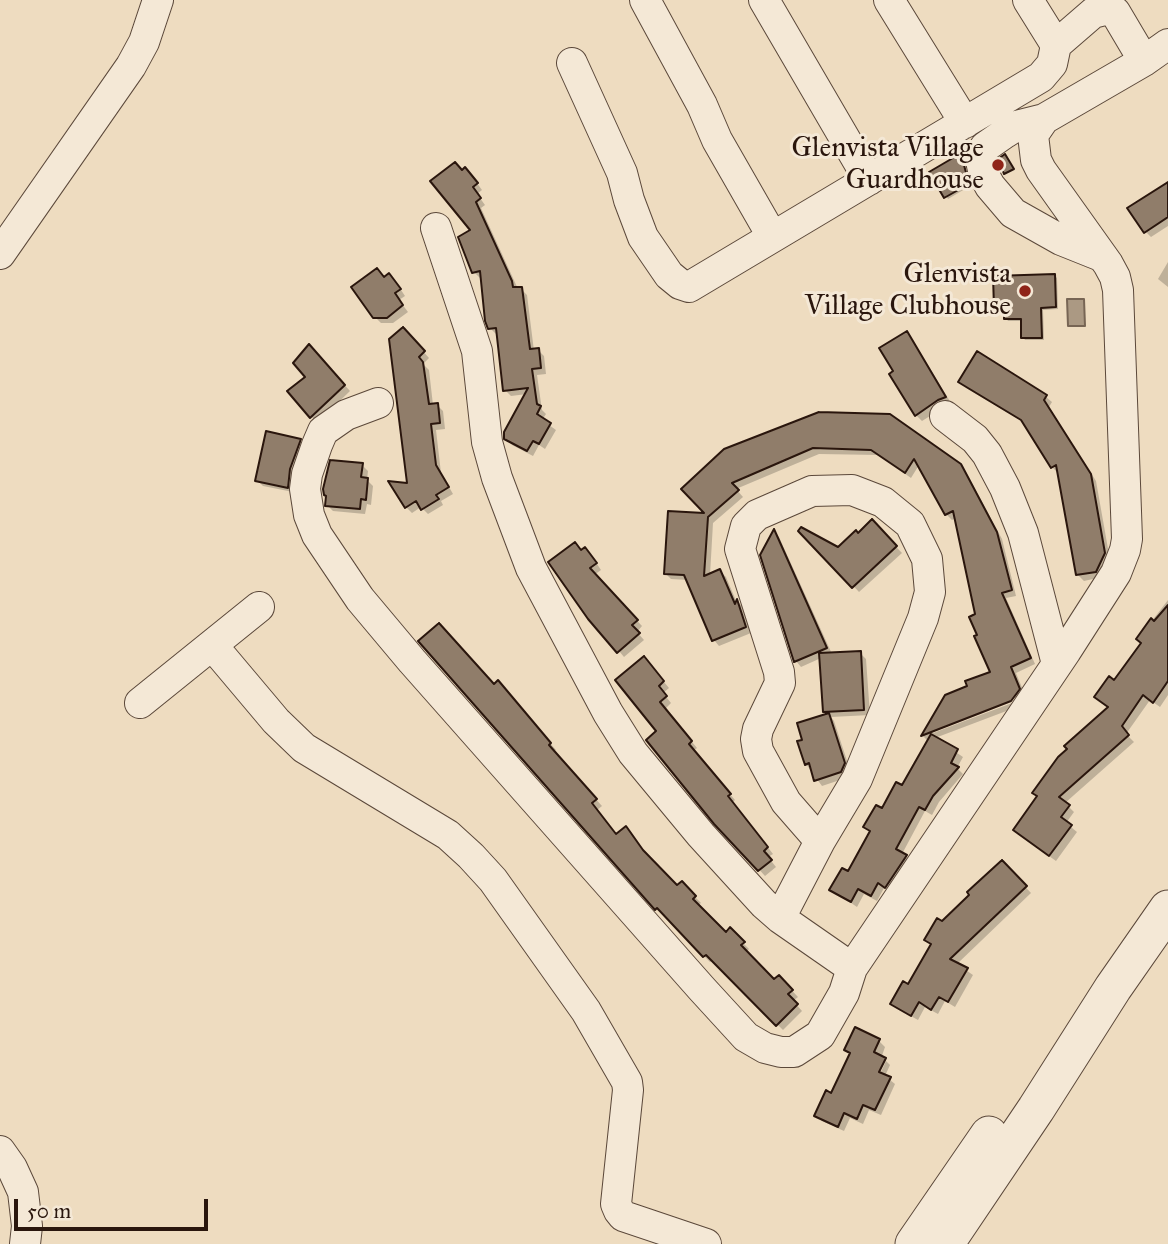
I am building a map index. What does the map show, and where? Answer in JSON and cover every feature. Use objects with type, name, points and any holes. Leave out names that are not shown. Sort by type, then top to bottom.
[{"type":"street","points":[[0,254],[131,66],[144,42],[158,0]]},
{"type":"street","points":[[645,0],[702,105],[717,140],[772,236]]},
{"type":"street","points":[[764,0],[869,180]]},
{"type":"street","points":[[889,0],[965,123]]},
{"type":"street","points":[[1028,0],[1056,45]]},
{"type":"street","points":[[572,64],[622,173],[643,237],[674,281],[685,286],[695,286],[772,236],[1041,77],[1052,64],[1056,45],[1093,13],[1109,9],[1119,17],[1144,61]]},
{"type":"street","points":[[1101,256],[1062,240],[1023,219],[1004,205],[984,175],[980,156],[985,147],[1016,127],[1044,119],[1144,61],[1168,44]]},
{"type":"street","points":[[378,403],[346,415],[323,431],[307,474],[307,501],[312,526],[317,535],[360,599],[412,662],[746,1037],[765,1048],[794,1052],[820,1035],[844,993],[852,968],[1057,664],[1115,573],[1127,539],[1119,304],[1115,277],[1036,160],[1032,135],[1044,119]]},
{"type":"street","points":[[436,228],[477,351],[492,464],[531,568],[621,735],[701,835],[764,904],[852,968]]},
{"type":"street","points":[[945,416],[975,439],[987,454],[1005,488],[1023,533],[1057,664]]},
{"type":"street","points":[[780,918],[820,841],[857,779],[923,618],[930,592],[926,559],[910,524],[883,502],[852,489],[812,491],[757,514],[746,526],[740,549],[779,672],[780,683],[758,729],[758,751],[786,802],[820,841]]},
{"type":"street","points":[[140,703],[259,607]]},
{"type":"street","points":[[212,645],[276,721],[304,748],[448,835],[493,880],[586,1011],[627,1082],[616,1205],[619,1211],[623,1216],[706,1244]]},
{"type":"street","points":[[945,1244],[1168,909]]},
{"type":"street","points":[[914,1244],[1013,1101],[1113,988]]},
{"type":"street","points":[[0,1151],[12,1168],[23,1192],[27,1226],[25,1244]]},
{"type":"shaded area","points":[[1067,299],[1084,299],[1085,326],[1068,326]]},
{"type":"building","points":[[1005,154],[1014,169],[1004,174],[998,159]]},
{"type":"building","points":[[958,155],[969,184],[944,198],[929,172]]},
{"type":"building","points":[[455,162],[462,170],[465,167],[478,183],[473,187],[481,198],[476,202],[513,287],[522,287],[530,349],[539,348],[541,368],[532,369],[537,404],[541,406],[537,414],[551,423],[539,444],[533,441],[527,451],[504,439],[504,432],[528,388],[503,391],[496,328],[488,329],[485,321],[480,271],[472,273],[458,237],[470,230],[430,181]]},
{"type":"building","points":[[1168,182],[1168,217],[1144,233],[1127,208]]},
{"type":"building","points":[[377,268],[384,277],[389,273],[401,289],[395,293],[403,305],[387,318],[373,318],[351,287]]},
{"type":"building","name":"Glenvista Village Clubhouse","points":[[1055,274],[1056,307],[1041,308],[1042,338],[1021,338],[1021,319],[1004,319],[1004,308],[994,308],[993,276]]},
{"type":"building","points":[[403,327],[425,351],[419,357],[423,362],[429,404],[438,403],[440,423],[431,424],[436,465],[449,487],[436,495],[439,499],[421,510],[416,501],[405,508],[388,481],[407,483],[389,339]]},
{"type":"building","points":[[907,331],[946,397],[915,416],[889,374],[893,371],[879,348]]},
{"type":"building","points":[[309,344],[345,385],[310,418],[287,391],[305,377],[293,363]]},
{"type":"building","points":[[977,351],[1047,395],[1044,400],[1091,474],[1105,553],[1096,572],[1076,575],[1056,465],[1051,468],[1021,420],[958,382]]},
{"type":"building","points":[[819,412],[890,414],[961,464],[997,532],[1012,590],[1002,593],[1031,658],[1011,667],[1020,689],[1011,701],[921,736],[945,695],[967,686],[965,681],[990,672],[974,636],[977,635],[969,617],[975,614],[953,511],[945,515],[914,459],[905,473],[871,450],[813,448],[732,483],[739,490],[708,517],[704,576],[720,569],[735,604],[737,599],[746,627],[712,641],[684,575],[664,574],[668,511],[704,513],[681,489],[724,449]]},
{"type":"building","points":[[266,431],[301,439],[290,469],[288,488],[255,481]]},
{"type":"building","points":[[330,460],[363,463],[361,477],[368,478],[366,500],[361,499],[360,509],[325,506],[326,496],[323,489]]},
{"type":"building","points":[[872,519],[897,546],[852,588],[798,531],[801,527],[838,547]]},
{"type":"building","points":[[774,529],[827,648],[794,662],[760,555]]},
{"type":"building","points":[[575,542],[581,550],[585,547],[597,563],[590,568],[638,620],[632,625],[640,633],[617,653],[588,619],[548,562]]},
{"type":"building","points":[[1168,605],[1168,681],[1153,703],[1143,695],[1122,726],[1129,735],[1059,797],[1070,805],[1061,817],[1072,825],[1049,856],[1013,830],[1037,796],[1032,793],[1067,749],[1064,746],[1108,707],[1094,697],[1109,676],[1114,680],[1141,643],[1136,639],[1151,618],[1154,621]]},
{"type":"building","points":[[439,623],[494,684],[498,680],[551,743],[549,745],[597,799],[592,803],[616,834],[626,826],[643,850],[677,885],[682,881],[696,896],[693,899],[726,932],[730,927],[745,942],[741,945],[774,979],[779,975],[793,990],[788,994],[798,1004],[776,1026],[706,955],[703,957],[657,908],[655,910],[418,641]]},
{"type":"building","points":[[861,651],[864,710],[823,712],[819,653]]},
{"type":"building","points":[[644,656],[664,681],[659,686],[667,696],[660,702],[692,741],[689,744],[731,794],[728,796],[768,847],[764,851],[772,860],[758,871],[714,824],[646,740],[656,731],[615,680]]},
{"type":"building","points":[[829,713],[845,763],[841,772],[814,781],[809,763],[805,765],[797,741],[802,740],[797,723]]},
{"type":"building","points":[[931,734],[958,749],[951,763],[959,767],[933,796],[925,810],[919,807],[896,849],[907,855],[885,888],[878,883],[871,896],[858,889],[851,902],[829,890],[842,868],[848,871],[870,831],[863,827],[876,805],[882,808],[896,782],[902,785]]},
{"type":"building","points":[[1002,860],[1027,886],[950,959],[968,968],[948,1002],[939,997],[931,1010],[919,1002],[911,1016],[890,1004],[903,981],[908,984],[931,944],[924,940],[937,918],[942,921],[969,895],[967,892]]},
{"type":"building","points":[[855,1027],[880,1039],[874,1052],[886,1058],[879,1072],[891,1077],[875,1110],[863,1105],[857,1119],[844,1113],[838,1127],[814,1116],[826,1090],[831,1093],[850,1053],[844,1050]]},
{"type":"place","name":"Glenvista Village Guardhouse","points":[[998,165]]},
{"type":"place","name":"Glenvista Village Clubhouse","points":[[1025,291]]}]
